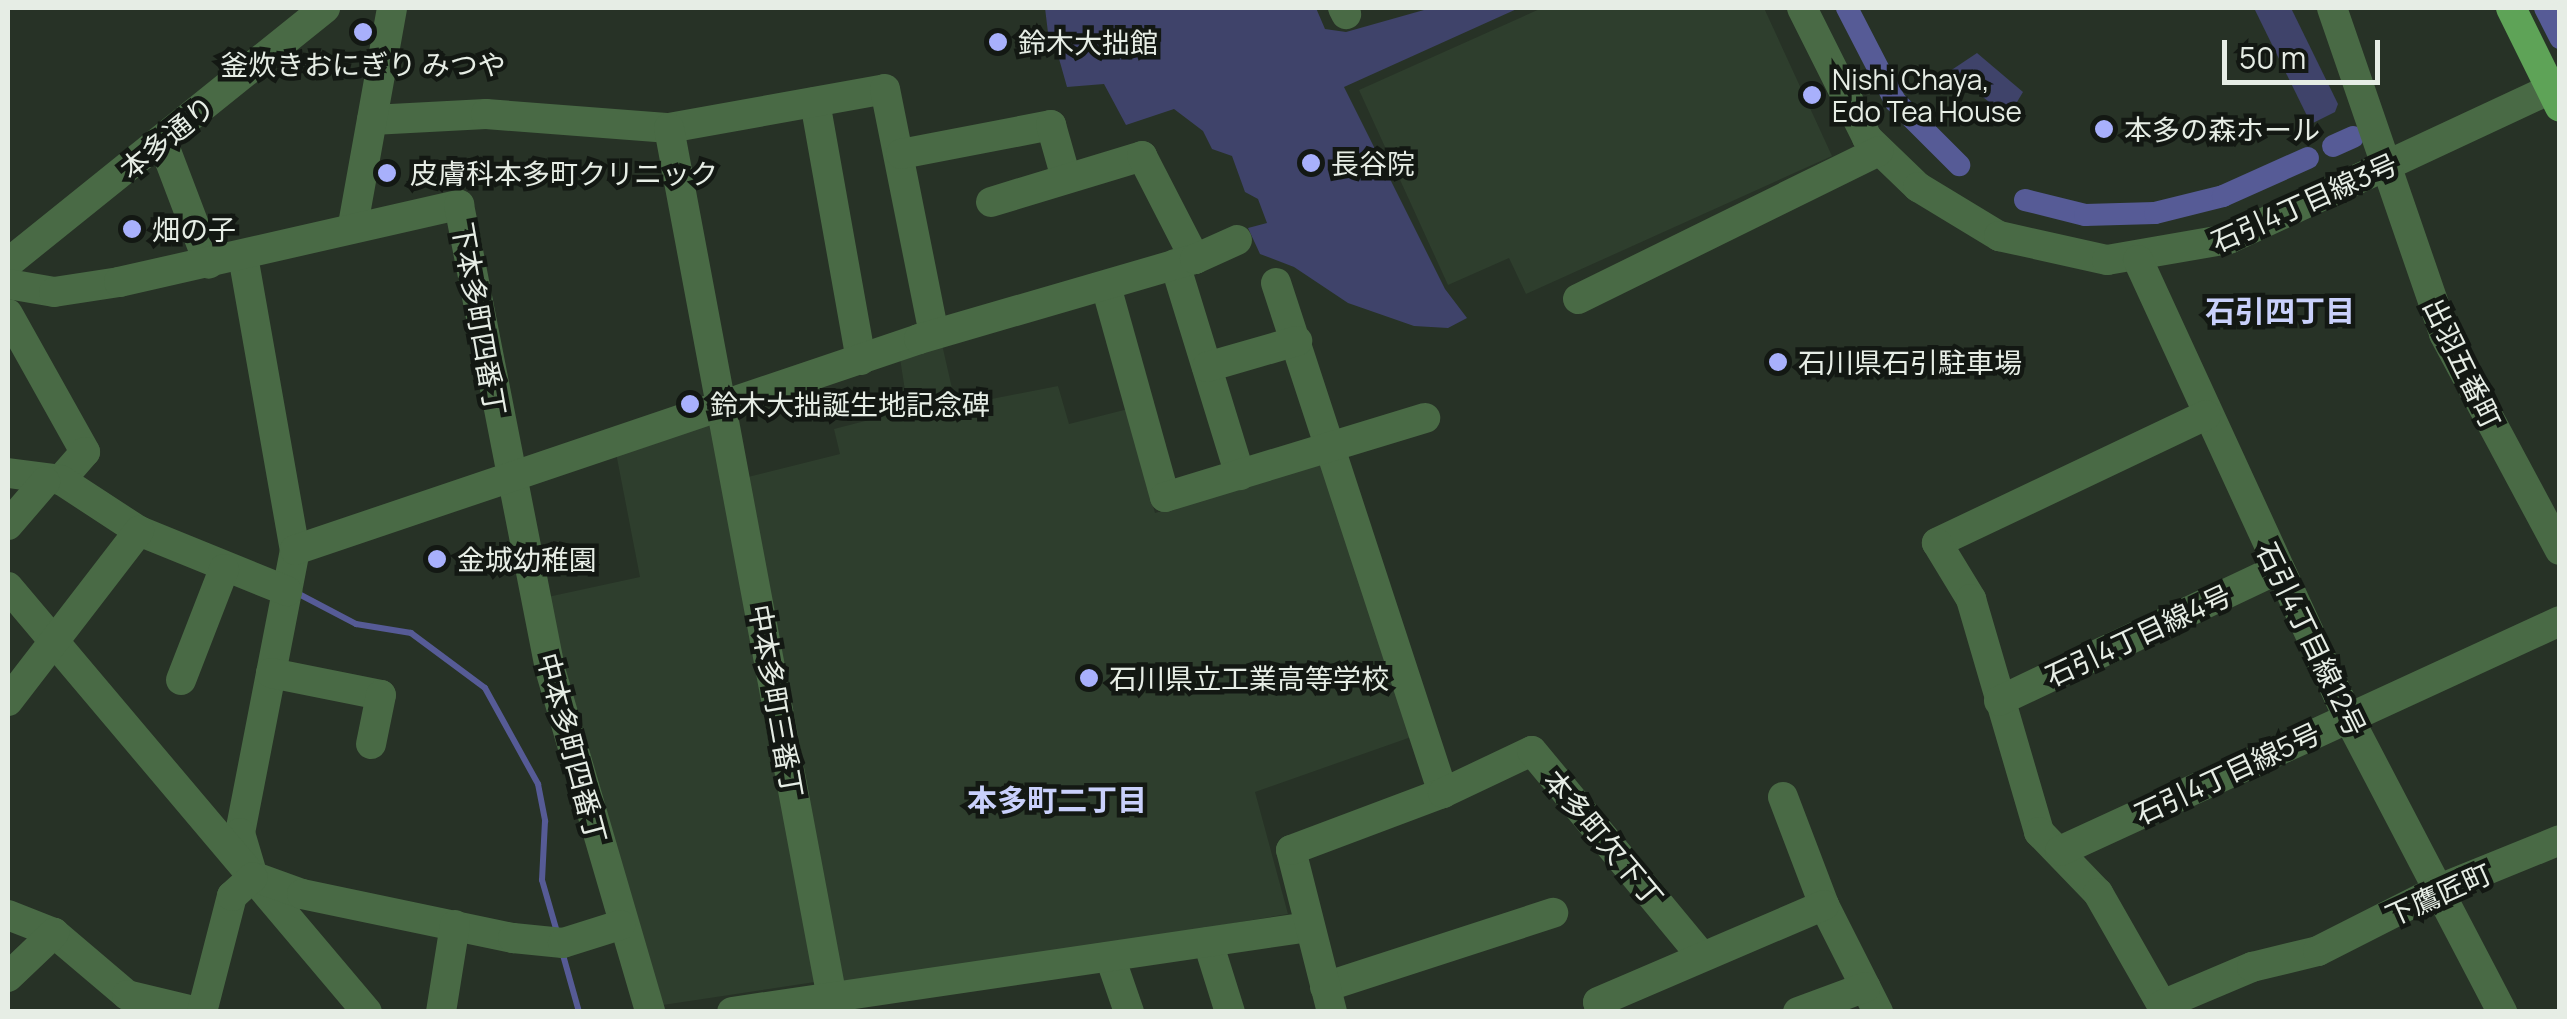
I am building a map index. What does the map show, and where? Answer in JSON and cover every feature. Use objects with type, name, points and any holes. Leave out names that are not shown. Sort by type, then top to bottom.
[{"type":"main road","points":[[2511,8],[2555,98]]},
{"type":"street","name":"本多通り","points":[[8,264],[163,143],[325,8]]},
{"type":"street","points":[[8,284],[54,292],[209,264],[353,224],[392,8]]},
{"type":"street","name":"石引4丁目線3号","points":[[1802,8],[1850,110],[1879,151],[1918,187],[1999,236],[2074,256],[2138,260],[2230,239],[2383,168],[2555,98]]},
{"type":"street","name":"出羽五番町","points":[[2332,8],[2383,147],[2383,168],[2444,334],[2560,550]]},
{"type":"street","points":[[372,120],[486,114],[669,128],[885,90],[901,154],[934,334]]},
{"type":"street","points":[[815,102],[861,360]]},
{"type":"street","points":[[901,154],[1051,125],[1066,178]]},
{"type":"street","name":"中本多町三番丁","points":[[669,128],[832,998]]},
{"type":"street","points":[[163,143],[209,264]]},
{"type":"street","points":[[1578,299],[1879,151]]},
{"type":"street","points":[[991,202],[1142,156],[1185,262],[1207,368],[1240,475]]},
{"type":"street","name":"下本多町四番丁","points":[[353,224],[459,205],[510,481]]},
{"type":"street","points":[[296,550],[510,481],[722,404],[934,334],[1185,262],[1237,240]]},
{"type":"street","points":[[243,256],[296,550],[240,834],[254,877]]},
{"type":"street","name":"石引4丁目線12号","points":[[2138,260],[2348,717],[2442,888],[2502,1012]]},
{"type":"street","points":[[1276,283],[1443,793],[1291,850],[1328,999],[1552,913]]},
{"type":"street","points":[[1106,286],[1165,498],[1425,418]]},
{"type":"street","points":[[8,314],[85,452],[8,525]]},
{"type":"street","points":[[1207,368],[1296,341]]},
{"type":"street","points":[[2174,1009],[2098,894],[2039,832],[1971,599],[1937,543],[2206,415]]},
{"type":"street","points":[[8,473],[53,481],[139,531],[287,591]]},
{"type":"street","name":"中本多町四番丁","points":[[510,481],[550,668],[620,925],[650,1012]]},
{"type":"street","points":[[8,701],[139,531]]},
{"type":"street","points":[[182,680],[224,568]]},
{"type":"street","name":"石引4丁目線4号","points":[[1999,701],[2278,569]]},
{"type":"street","points":[[8,587],[367,1012]]},
{"type":"street","name":"石引4丁目線5号","points":[[2060,852],[2560,622]]},
{"type":"street","points":[[271,674],[380,695],[372,744]]},
{"type":"street","name":"本多町欠下丁","points":[[1443,793],[1532,750],[1701,955]]},
{"type":"street","points":[[1783,797],[1824,906],[1872,999],[1798,1012]]},
{"type":"street","name":"下鷹匠町","points":[[2174,1009],[2252,967],[2318,952],[2442,888],[2560,840]]},
{"type":"street","points":[[254,877],[302,894],[563,943],[620,925]]},
{"type":"street","points":[[8,915],[54,934],[127,995],[200,1012],[232,896],[254,877]]},
{"type":"street","points":[[1602,1012],[1598,1002],[1824,906]]},
{"type":"street","points":[[441,1012],[455,924]]},
{"type":"street","points":[[732,1012],[832,998],[881,1002],[1110,957],[1308,927]]},
{"type":"street","points":[[8,977],[54,934]]},
{"type":"street","points":[[1208,942],[1230,1012]]},
{"type":"street","points":[[1110,957],[1130,1012]]},
{"type":"shaded area","points":[[1045,8],[1316,8],[1325,29],[1346,32],[1431,8],[1519,8],[1344,87],[1445,289],[1467,318],[1448,328],[1414,326],[1348,303],[1294,267],[1260,254],[1248,228],[1267,223],[1258,199],[1245,192],[1232,156],[1212,149],[1203,131],[1174,109],[1126,125],[1104,84],[1067,87],[1054,41],[1049,41]]},
{"type":"shaded area","points":[[1542,8],[1764,8],[1832,156],[1526,294],[1509,258],[1448,285],[1359,90]]},
{"type":"shaded area","points":[[2254,8],[2291,8],[2338,104],[2335,112],[2311,124]]},
{"type":"shaded area","points":[[1977,53],[2023,92],[2008,117],[1950,71]]},
{"type":"shaded area","name":"石川県立工業高等学校","points":[[941,340],[956,406],[1058,386],[1069,424],[1128,409],[1155,513],[1325,463],[1414,736],[1255,792],[1288,914],[839,990],[744,478],[840,454],[834,429],[908,410],[899,352]]},
{"type":"shaded area","points":[[717,416],[815,982],[663,1005],[543,598],[640,577],[616,453]]},
{"type":"waterway","points":[[1847,8],[1895,101],[1959,165]]},
{"type":"waterway","points":[[2545,8],[2560,38]]},
{"type":"waterway","points":[[2333,146],[2353,137]]},
{"type":"waterway","points":[[2025,200],[2085,215],[2155,213],[2223,196],[2308,158]]},
{"type":"waterway","points":[[297,593],[356,624],[411,633],[485,688],[538,784],[545,821],[542,880],[557,932]]},
{"type":"waterway","points":[[563,955],[579,1012]]},
{"type":"place","name":"釜炊きおにぎり みつや","points":[[363,32]]},
{"type":"place","name":"鈴木大拙館","points":[[998,42]]},
{"type":"place","name":"Nishi Chaya, Edo Tea House","points":[[1812,95]]},
{"type":"place","name":"本多の森ホール","points":[[2104,129]]},
{"type":"place","name":"長谷院","points":[[1311,163]]},
{"type":"place","name":"皮膚科本多町クリニック","points":[[387,173]]},
{"type":"place","name":"畑の子","points":[[132,229]]},
{"type":"place","name":"石川県石引駐車場","points":[[1778,362]]},
{"type":"place","name":"鈴木大拙誕生地記念碑","points":[[690,404]]},
{"type":"place","name":"金城幼稚園","points":[[437,559]]},
{"type":"place","name":"石川県立工業高等学校","points":[[1089,678]]},
{"type":"district","name":"石引四丁目","points":[[2280,311]]},
{"type":"district","name":"本多町二丁目","points":[[1057,800]]}]
